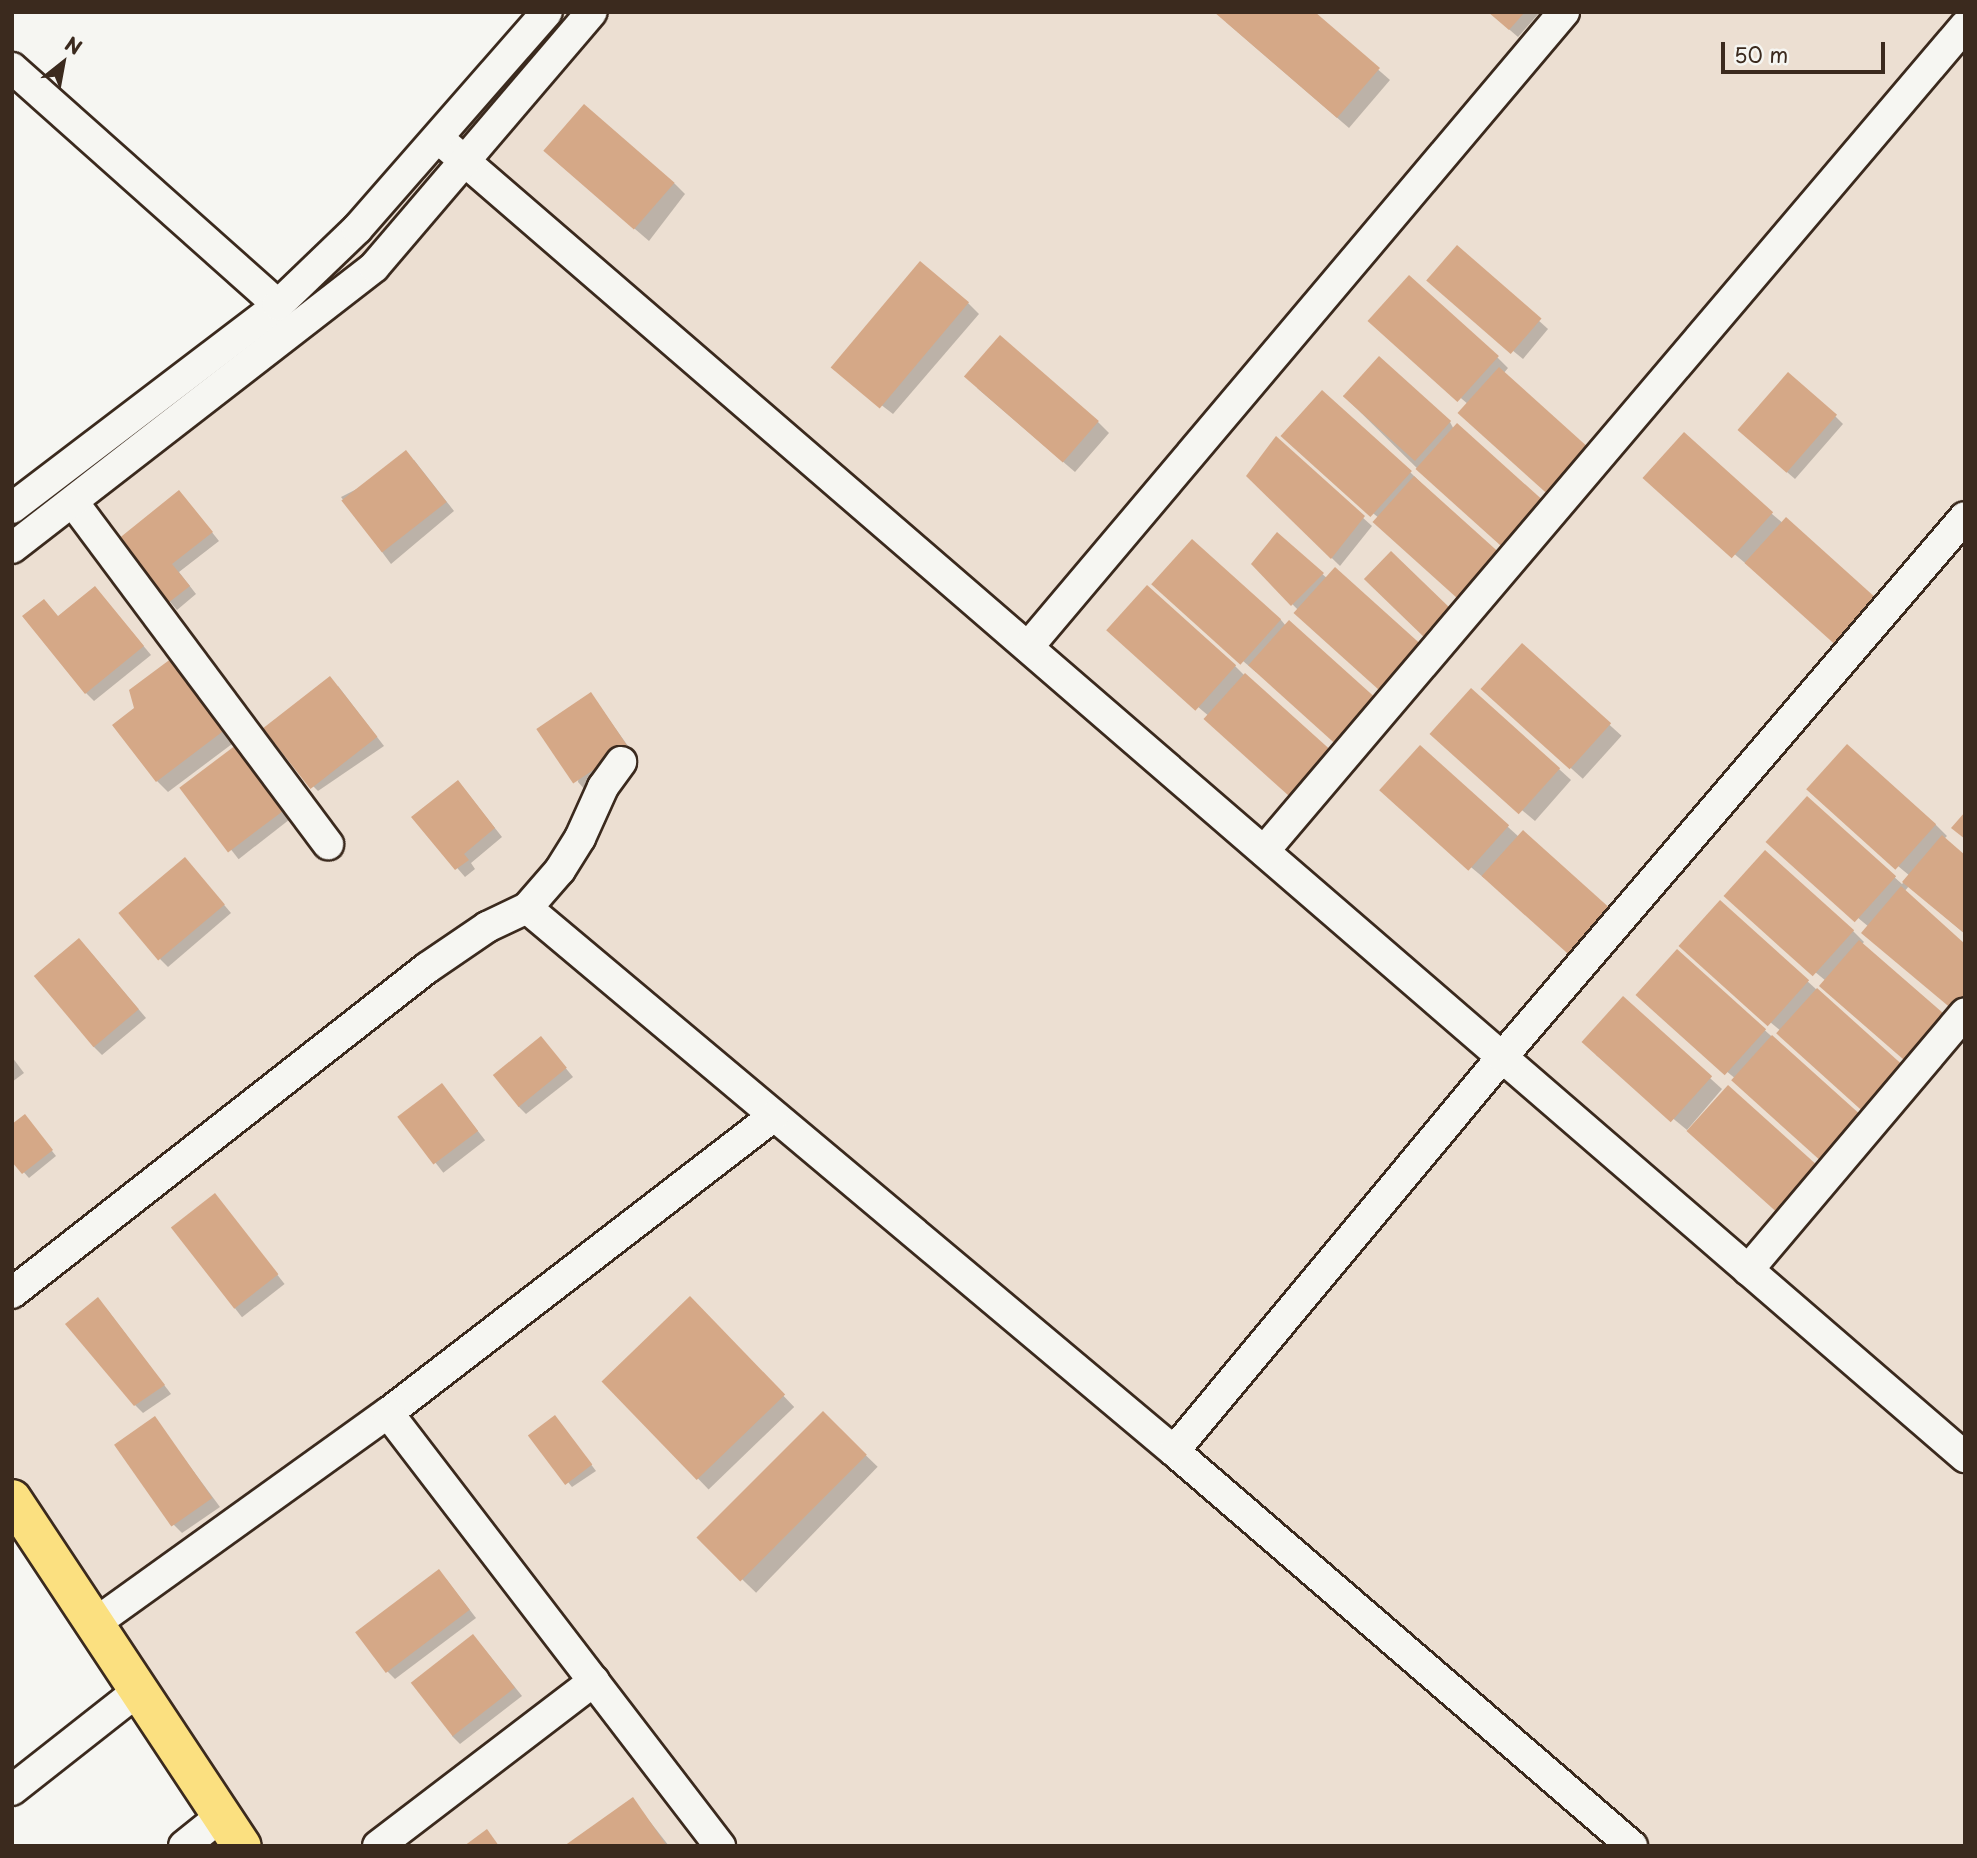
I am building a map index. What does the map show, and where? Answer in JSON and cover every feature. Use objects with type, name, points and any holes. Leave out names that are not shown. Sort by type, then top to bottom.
[{"type":"main road","points":[[12,1499],[232,1831]]},
{"type":"street","points":[[12,508],[278,305],[357,229],[547,12]]},
{"type":"street","points":[[12,548],[374,267],[592,12]]},
{"type":"street","points":[[1028,648],[1564,12]]},
{"type":"street","points":[[1264,851],[1965,26]]},
{"type":"street","points":[[12,68],[278,305]]},
{"type":"street","points":[[438,138],[1965,1457]]},
{"type":"street","points":[[72,502],[328,844]]},
{"type":"street","points":[[1174,1451],[1502,1057],[1965,517]]},
{"type":"street","points":[[12,1293],[427,968],[487,927],[527,908],[561,870],[580,838],[603,786],[621,762]]},
{"type":"street","points":[[527,908],[1174,1451],[1632,1846]]},
{"type":"street","points":[[1748,1270],[1965,1013]]},
{"type":"street","points":[[94,1624],[388,1413],[773,1117]]},
{"type":"street","points":[[388,1413],[720,1846]]},
{"type":"street","points":[[378,1846],[594,1681]]},
{"type":"street","points":[[12,1790],[138,1691]]},
{"type":"street","points":[[184,1846],[232,1831]]},
{"type":"shaded area","points":[[551,12],[1965,12],[1965,1846],[239,1846],[12,1499],[12,518],[296,286]]},
{"type":"building","points":[[1214,12],[1315,12],[1380,68],[1337,118]]},
{"type":"building","points":[[1488,12],[1525,12],[1509,30]]},
{"type":"building","points":[[584,104],[675,183],[634,230],[543,151]]},
{"type":"building","points":[[1457,245],[1542,318],[1511,354],[1426,280]]},
{"type":"building","points":[[920,261],[969,302],[880,409],[831,367]]},
{"type":"building","points":[[1409,275],[1499,356],[1457,402],[1368,321]]},
{"type":"building","points":[[1000,335],[1099,421],[1063,462],[964,377]]},
{"type":"building","points":[[1379,356],[1451,421],[1415,461],[1343,396]]},
{"type":"building","points":[[1499,367],[1589,448],[1547,494],[1458,413]]},
{"type":"building","points":[[1788,372],[1837,415],[1787,473],[1737,430]]},
{"type":"building","points":[[1322,390],[1412,471],[1370,517],[1281,436]]},
{"type":"building","points":[[1457,423],[1546,503],[1505,549],[1416,469]]},
{"type":"building","points":[[1684,432],[1773,512],[1732,558],[1643,478]]},
{"type":"building","points":[[1276,436],[1365,516],[1331,559],[1246,476]]},
{"type":"building","points":[[406,450],[447,502],[382,552],[341,500]]},
{"type":"building","points":[[1414,476],[1503,556],[1462,602],[1373,522]]},
{"type":"building","points":[[179,490],[213,532],[172,564],[190,586],[168,603],[117,540]]},
{"type":"building","points":[[1786,517],[1876,598],[1834,644],[1745,563]]},
{"type":"building","points":[[1277,532],[1324,573],[1291,606],[1251,564]]},
{"type":"building","points":[[1192,539],[1281,619],[1240,665],[1151,584]]},
{"type":"building","points":[[1391,551],[1454,611],[1426,639],[1364,579]]},
{"type":"building","points":[[1335,567],[1425,648],[1383,694],[1294,613]]},
{"type":"building","points":[[1147,585],[1236,665],[1195,711],[1106,630]]},
{"type":"building","points":[[95,586],[144,646],[85,694],[22,616],[44,599],[58,616]]},
{"type":"building","points":[[1289,620],[1378,700],[1337,746],[1248,665]]},
{"type":"building","points":[[1522,643],[1611,723],[1570,769],[1481,689]]},
{"type":"building","points":[[172,658],[226,729],[156,782],[112,725],[134,708],[129,690]]},
{"type":"building","points":[[1245,673],[1334,753],[1293,799],[1204,719]]},
{"type":"building","points":[[330,676],[377,737],[310,789],[263,728]]},
{"type":"building","points":[[1471,688],[1560,768],[1519,814],[1430,734]]},
{"type":"building","points":[[591,692],[628,747],[573,784],[536,729]]},
{"type":"building","points":[[1847,744],[1936,824],[1895,870],[1806,789]]},
{"type":"building","points":[[236,745],[285,810],[228,852],[179,788]]},
{"type":"building","points":[[1420,745],[1509,825],[1468,871],[1379,790]]},
{"type":"building","points":[[458,780],[495,828],[464,854],[469,860],[455,870],[411,817]]},
{"type":"building","points":[[1807,796],[1896,876],[1855,922],[1766,842]]},
{"type":"building","points":[[1965,812],[1965,839],[1951,828]]},
{"type":"building","points":[[1523,830],[1612,910],[1571,956],[1482,876]]},
{"type":"building","points":[[1942,835],[1965,855],[1965,934],[1902,882]]},
{"type":"building","points":[[1765,850],[1854,930],[1813,976],[1724,896]]},
{"type":"building","points":[[185,857],[225,904],[158,960],[118,913]]},
{"type":"building","points":[[1901,886],[1965,944],[1965,996],[1953,1010],[1861,933]]},
{"type":"building","points":[[1720,900],[1809,980],[1768,1026],[1679,946]]},
{"type":"building","points":[[79,938],[139,1009],[94,1047],[34,976]]},
{"type":"building","points":[[1859,940],[1950,1019],[1910,1065],[1819,986]]},
{"type":"building","points":[[1677,949],[1766,1029],[1725,1075],[1636,995]]},
{"type":"building","points":[[1817,988],[1906,1068],[1865,1114],[1776,1033]]},
{"type":"building","points":[[1623,996],[1712,1076],[1671,1122],[1582,1042]]},
{"type":"building","points":[[1772,1035],[1862,1116],[1821,1161],[1731,1080]]},
{"type":"building","points":[[541,1036],[567,1068],[519,1107],[493,1075]]},
{"type":"building","points":[[442,1083],[478,1131],[433,1165],[397,1117]]},
{"type":"building","points":[[1728,1085],[1817,1165],[1776,1211],[1687,1131]]},
{"type":"building","points":[[25,1114],[53,1150],[22,1174],[12,1162],[12,1124]]},
{"type":"building","points":[[215,1193],[278,1274],[234,1309],[171,1227]]},
{"type":"building","points":[[690,1296],[785,1395],[697,1480],[602,1381]]},
{"type":"building","points":[[98,1297],[165,1385],[134,1406],[65,1324]]},
{"type":"building","points":[[823,1411],[867,1455],[740,1581],[696,1538]]},
{"type":"building","points":[[555,1415],[592,1465],[565,1485],[528,1435]]},
{"type":"building","points":[[155,1416],[212,1498],[171,1527],[114,1445]]},
{"type":"building","points":[[439,1569],[470,1610],[386,1673],[355,1632]]},
{"type":"building","points":[[473,1634],[515,1688],[453,1736],[411,1683]]},
{"type":"building","points":[[633,1797],[667,1846],[564,1846]]},
{"type":"building","points":[[487,1829],[499,1846],[464,1846]]}]
